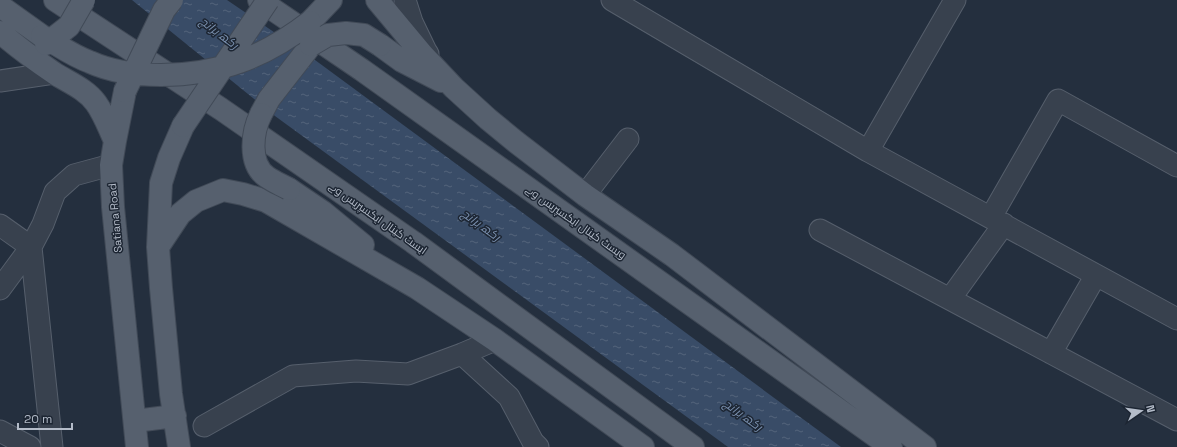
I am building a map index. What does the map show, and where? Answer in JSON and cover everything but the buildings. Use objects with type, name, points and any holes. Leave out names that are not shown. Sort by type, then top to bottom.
[{"type":"main road","name":"ایسٹ کینال ایکسپریس وے","points":[[55,0],[221,110],[407,238],[693,447]]},
{"type":"main road","points":[[25,52],[69,26],[84,0]]},
{"type":"main road","name":"Satiana Road","points":[[137,447],[113,207],[111,165],[125,91],[164,10],[172,0]]},
{"type":"main road","name":"ویسٹ کینال ایکسپریس وے","points":[[259,0],[382,84],[891,447]]},
{"type":"main road","points":[[179,447],[174,416],[160,288],[158,247],[161,183],[169,158],[183,126],[268,0]]},
{"type":"main road","points":[[0,6],[44,40],[89,62],[128,73],[180,75],[200,73],[243,61],[268,49],[292,36],[310,22],[331,0]]},
{"type":"main road","points":[[377,0],[422,54],[454,88],[516,142],[585,195],[672,256],[925,447]]},
{"type":"main road","points":[[1,33],[54,73],[84,90],[96,102],[115,141]]},
{"type":"main road","points":[[417,288],[323,212],[289,189],[266,176],[256,162],[254,149],[257,123],[269,99],[311,45],[328,35],[346,33],[364,35],[402,61],[454,88]]},
{"type":"main road","points":[[158,247],[180,214],[196,201],[223,190],[244,194],[266,201],[417,288],[494,340],[643,447]]},
{"type":"main road","points":[[135,421],[174,416]]},
{"type":"street","points":[[405,0],[412,22],[426,51],[488,119]]},
{"type":"street","points":[[612,0],[868,151],[1177,319]]},
{"type":"street","points":[[868,151],[955,0]]},
{"type":"street","points":[[0,81],[54,73]]},
{"type":"street","points":[[950,299],[998,221],[1058,100],[1177,166]]},
{"type":"street","points":[[585,195],[628,139]]},
{"type":"street","points":[[0,289],[30,247],[43,224],[55,192],[74,175],[111,165]]},
{"type":"street","points":[[0,225],[30,247],[52,447]]},
{"type":"street","points":[[820,230],[1177,420]]},
{"type":"street","points":[[1051,353],[1096,275]]},
{"type":"street","points":[[204,426],[294,376],[356,371],[408,374],[462,354],[494,340]]},
{"type":"street","points":[[462,354],[509,397],[533,442],[538,447]]},
{"type":"street","points":[[0,431],[30,447]]},
{"type":"water","name":"رکھ برانچ","points":[[132,0],[227,0],[315,60],[841,447],[728,447],[275,116]]}]
